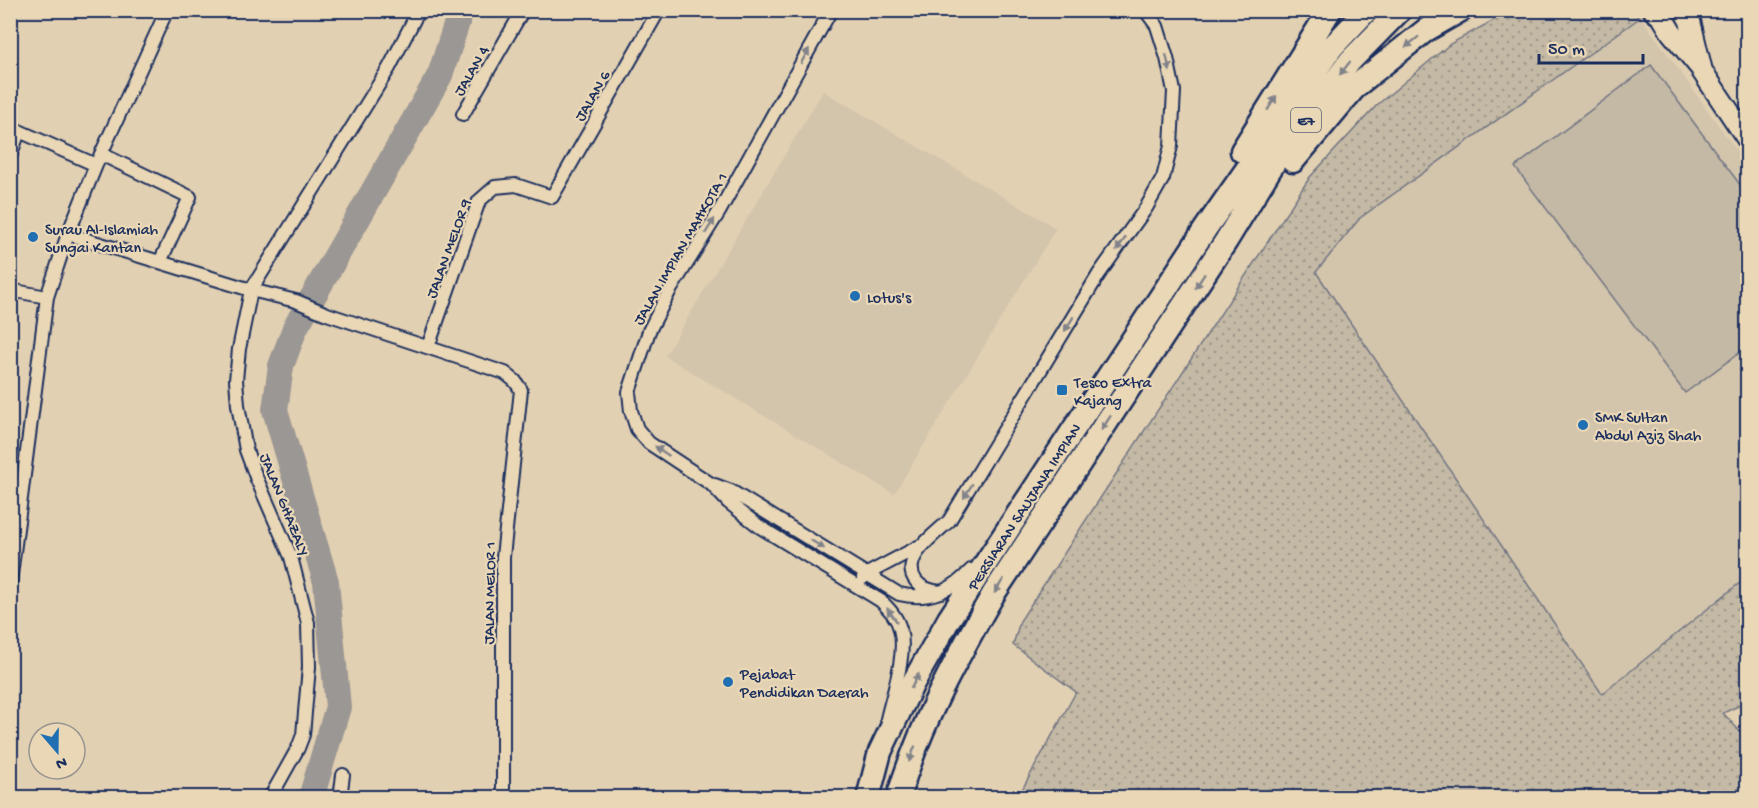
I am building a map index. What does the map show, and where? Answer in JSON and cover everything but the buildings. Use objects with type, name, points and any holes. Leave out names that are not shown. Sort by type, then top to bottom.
[{"type":"highway","points":[[1206,228],[1237,159],[1330,10]]},
{"type":"highway","name":"E7","points":[[1206,228],[1332,47],[1367,10]]},
{"type":"highway","name":"E7","points":[[1226,240],[1275,161],[1350,61],[1400,10]]},
{"type":"highway","points":[[1226,240],[1356,86],[1426,30],[1461,10]]},
{"type":"highway","name":"PERSIARAN SAUJANA IMPIAN","points":[[868,798],[880,752],[913,683],[949,619],[1206,228]]},
{"type":"highway","name":"PERSIARAN SAUJANA IMPIAN","points":[[898,798],[909,762],[929,712],[994,593],[1226,240]]},
{"type":"main road","points":[[1684,10],[1690,21],[1702,70]]},
{"type":"main road","points":[[1658,12],[1702,70],[1748,140]]},
{"type":"street","points":[[10,583],[47,297],[68,234],[99,159],[166,10]]},
{"type":"street","name":"JALAN GHAZALY","points":[[270,798],[303,735],[309,645],[308,623],[300,586],[291,557],[246,450],[238,405],[237,370],[251,290],[389,68],[419,10]]},
{"type":"street","name":"JALAN 4","points":[[463,114],[523,10]]},
{"type":"street","name":"JALAN 6","points":[[552,197],[659,10]]},
{"type":"street","name":"JALAN IMPIAN MAHKOTA 1","points":[[711,484],[650,443],[637,429],[631,411],[629,392],[649,331],[664,302],[719,212],[831,10]]},
{"type":"street","points":[[941,592],[922,587],[915,580],[911,572],[915,558],[924,544],[949,521],[1099,274],[1146,208],[1163,178],[1171,146],[1174,91],[1157,26],[1145,10]]},
{"type":"street","points":[[10,157],[15,129],[99,159],[189,197],[160,262]]},
{"type":"street","name":"JALAN MELOR 9","points":[[428,347],[479,201],[495,187],[516,185],[552,197]]},
{"type":"street","points":[[68,234],[251,290],[296,301],[327,314],[428,347]]},
{"type":"street","points":[[10,290],[47,297]]},
{"type":"street","name":"JALAN MELOR 1","points":[[428,347],[505,373],[521,390],[503,557],[503,798]]},
{"type":"street","points":[[711,484],[731,491],[865,575],[894,591],[912,597],[941,592],[965,577],[998,543]]},
{"type":"street","points":[[711,484],[728,502],[760,527],[881,601],[893,614],[900,627],[901,654],[880,752]]},
{"type":"street","points":[[856,587],[865,575],[924,544]]},
{"type":"street","points":[[340,798],[343,775]]},
{"type":"shaded area","points":[[1516,11],[1628,11],[1641,17],[1360,218],[1316,272],[1602,694],[1747,577],[1747,702],[1723,713],[1747,739],[1747,797],[1018,797],[1076,692],[1013,645],[1020,621],[1310,177],[1377,105],[1450,44],[1505,14]]},
{"type":"shaded area","name":"SMK Sultan Abdul Aziz Shah","points":[[1641,17],[1747,165],[1747,577],[1602,694],[1316,272],[1360,218]]},
{"type":"shaded area","points":[[1651,65],[1747,194],[1747,347],[1685,393],[1515,167]]},
{"type":"shaded area","name":"Lotus's","points":[[823,91],[1056,228],[894,494],[665,356]]},
{"type":"waterway","points":[[311,798],[338,707],[326,582],[275,410],[281,366],[295,328],[440,75],[461,10]]},
{"type":"place","name":"Surau Al-Islamiah Sungai Kantan","points":[[33,237]]},
{"type":"place","name":"Lotus's","points":[[855,296]]},
{"type":"place","name":"Tesco Extra Kajang","points":[[1062,390]]},
{"type":"place","name":"SMK Sultan Abdul Aziz Shah","points":[[1583,425]]},
{"type":"place","name":"Pejabat Pendidikan Daerah","points":[[728,682]]}]
